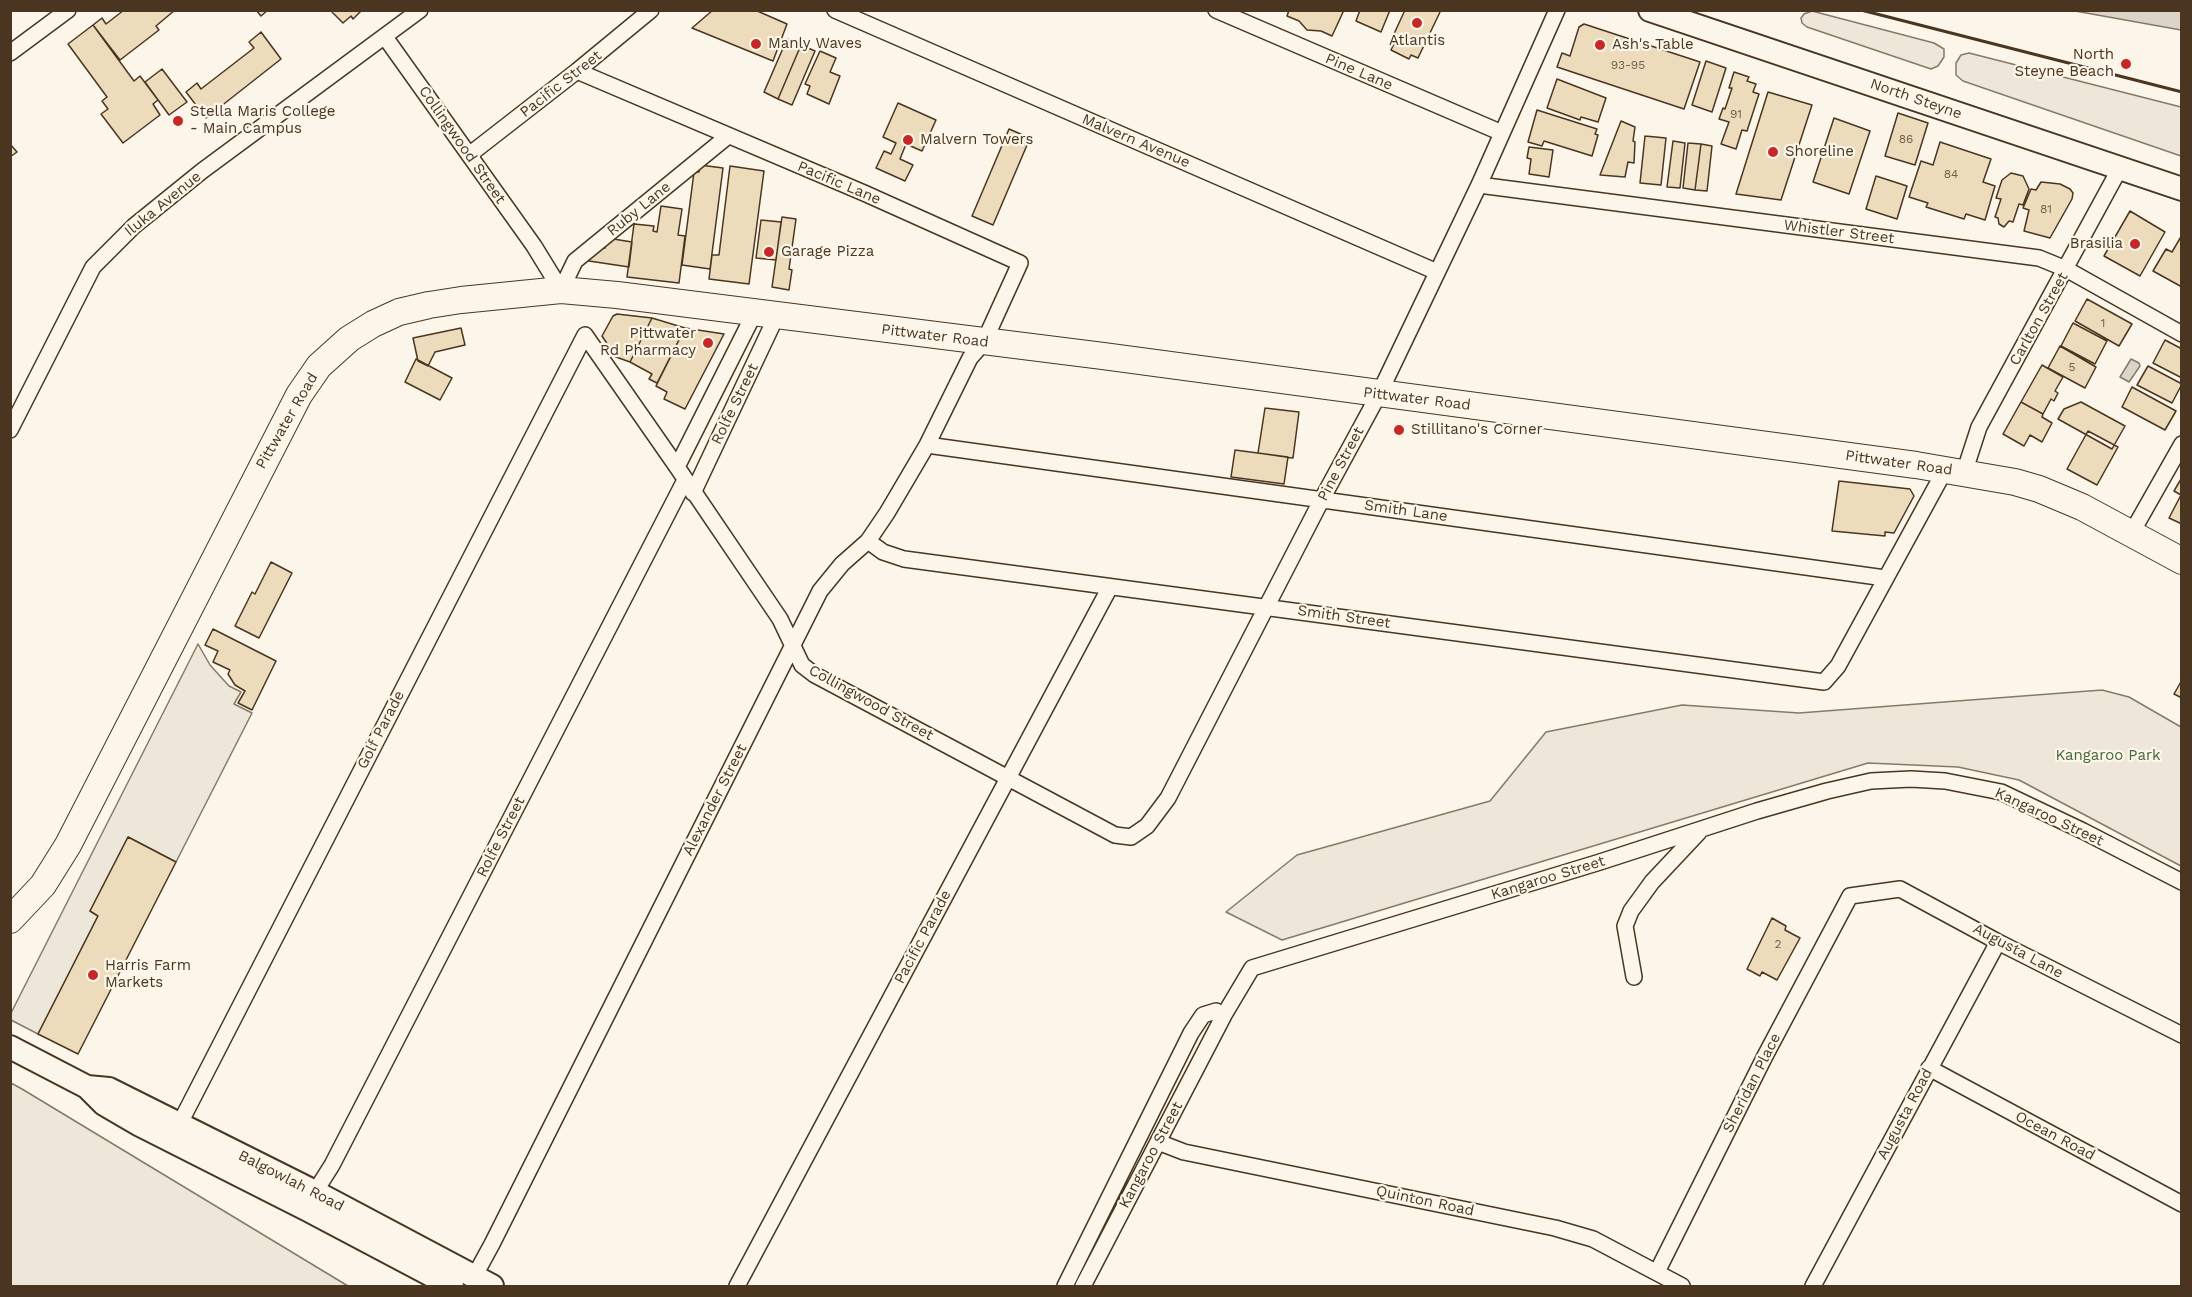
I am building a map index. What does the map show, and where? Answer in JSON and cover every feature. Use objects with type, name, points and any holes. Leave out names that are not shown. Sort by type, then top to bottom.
[{"type":"main road","name":"North Steyne","points":[[1650,10],[2181,189]]},
{"type":"main road","name":"Pittwater Road","points":[[10,920],[44,885],[68,845],[262,463],[299,395],[319,366],[349,339],[373,324],[399,312],[460,300],[561,290],[984,342],[1954,471],[2015,482],[2039,489],[2082,507],[2181,561]]},
{"type":"main road","name":"Balgowlah Road","points":[[14,1046],[87,1086],[104,1104],[140,1125],[420,1268],[452,1287]]},
{"type":"main road","name":"Balgowlah Road","points":[[87,1086],[109,1089],[315,1192],[483,1282]]},
{"type":"main road","points":[[420,1268],[435,1287]]},
{"type":"street","points":[[10,53],[68,10]]},
{"type":"street","points":[[385,37],[420,10]]},
{"type":"street","name":"Pacific Street","points":[[469,155],[578,71],[651,10]]},
{"type":"street","name":"Malvern Avenue","points":[[835,10],[1437,272]]},
{"type":"street","name":"Pine Lane","points":[[1216,10],[1502,134]]},
{"type":"street","name":"Pine Street","points":[[1131,837],[1147,826],[1168,798],[1322,499],[1379,394],[1479,185],[1557,10]]},
{"type":"street","name":"Iluka Avenue","points":[[10,430],[93,267],[134,225],[202,171],[385,37]]},
{"type":"street","name":"Collingwood Street","points":[[385,37],[534,246],[561,290]]},
{"type":"street","name":"Pacific Lane","points":[[578,71],[864,193],[1020,263],[984,342]]},
{"type":"street","name":"Ruby Lane","points":[[561,290],[574,261],[728,135]]},
{"type":"street","name":"Carlton Street","points":[[1824,682],[1838,666],[1885,578],[1979,428],[2120,168]]},
{"type":"street","name":"Whistler Street","points":[[1479,185],[2039,258],[2066,270],[2181,334]]},
{"type":"street","name":"Rolfe Street","points":[[685,480],[766,314]]},
{"type":"street","name":"Rolfe Street","points":[[315,1192],[332,1165],[685,480],[766,314]]},
{"type":"street","name":"Collingwood Street","points":[[585,335],[780,619],[802,665],[815,675],[1114,835],[1131,837]]},
{"type":"street","name":"Golf Parade","points":[[178,1125],[585,335]]},
{"type":"street","name":"Alexander Street","points":[[483,1282],[492,1244],[820,591],[842,564],[868,541],[927,445],[970,358],[984,342]]},
{"type":"street","points":[[2131,534],[2181,444]]},
{"type":"street","name":"Smith Lane","points":[[927,445],[1885,578]]},
{"type":"street","name":"Smith Street","points":[[868,541],[883,552],[904,559],[1824,682]]},
{"type":"street","name":"Pacific Parade","points":[[736,1287],[1110,587]]},
{"type":"street","name":"Kangaroo Street","points":[[1083,1287],[1224,1015],[1252,968],[1701,829],[1827,791],[1871,781],[1911,779],[1945,781],[1991,790],[2018,799],[2181,882]]},
{"type":"street","points":[[1634,977],[1625,926],[1631,910],[1652,882],[1701,829]]},
{"type":"street","name":"Augusta Lane","points":[[1850,896],[1900,889],[1998,942],[2181,1035]]},
{"type":"street","name":"Sheridan Place","points":[[1656,1272],[1765,1056],[1850,896]]},
{"type":"street","name":"Augusta Road","points":[[1813,1287],[1998,942]]},
{"type":"street","points":[[1065,1287],[1191,1033],[1203,1015],[1216,1011],[1224,1015]]},
{"type":"street","name":"Ocean Road","points":[[1929,1068],[2181,1204]]},
{"type":"street","name":"Quinton Road","points":[[1158,1142],[1184,1152],[1555,1228],[1593,1239],[1682,1287]]},
{"type":"green space","points":[[1812,11],[1934,43],[1944,49],[1944,57],[1938,66],[1931,69],[1807,27],[1802,23],[1801,18]]},
{"type":"green space","points":[[1969,53],[2181,107],[2181,156],[1963,81],[1956,75],[1956,63],[1961,55]]},
{"type":"green space","name":"Kangaroo Park","points":[[2102,690],[2129,697],[2181,727],[2181,866],[2019,780],[1958,767],[1868,763],[1282,940],[1226,912],[1297,855],[1490,801],[1546,732],[1682,705],[1799,713]]},
{"type":"green space","points":[[11,1083],[22,1089],[348,1286],[11,1286]]},
{"type":"shaded area","points":[[2075,11],[2181,11],[2181,30]]},
{"type":"shaded area","points":[[2131,359],[2140,366],[2129,382],[2120,377]]},
{"type":"shaded area","points":[[198,644],[210,665],[229,686],[241,692],[234,704],[252,713],[176,862],[128,837],[90,911],[98,916],[38,1034],[11,1020],[10,1015]]},
{"type":"building","points":[[124,10],[175,10],[156,26],[159,30],[120,60],[93,25],[102,18],[106,24]]},
{"type":"building","points":[[256,10],[268,10],[261,16]]},
{"type":"building","points":[[334,10],[362,10],[353,19],[351,16],[343,23],[332,12]]},
{"type":"building","name":"Manly Waves","points":[[713,10],[755,10],[787,24],[773,61],[692,28]]},
{"type":"building","points":[[1289,10],[1344,10],[1332,36],[1321,31],[1307,30],[1299,21],[1287,16]]},
{"type":"building","points":[[1360,10],[1390,10],[1381,32],[1356,21]]},
{"type":"building","name":"Atlantis","points":[[1405,10],[1441,10],[1418,58],[1411,55],[1409,59],[1391,50],[1397,38],[1393,36]]},
{"type":"building","points":[[1584,24],[1700,62],[1684,109],[1557,67],[1562,53],[1570,56],[1579,27]]},
{"type":"building","points":[[93,25],[134,81],[140,76],[158,100],[153,104],[160,115],[123,143],[101,114],[108,109],[102,101],[107,97],[68,44]]},
{"type":"building","points":[[261,32],[281,59],[206,118],[186,92],[197,83],[201,89],[254,48],[249,42]]},
{"type":"building","points":[[787,39],[801,45],[778,99],[764,92]]},
{"type":"building","points":[[801,45],[815,51],[792,105],[778,99]]},
{"type":"building","points":[[820,51],[836,58],[830,72],[840,76],[829,104],[807,94],[810,86],[805,84]]},
{"type":"building","points":[[1706,61],[1726,68],[1712,112],[1692,105]]},
{"type":"building","points":[[162,69],[187,102],[169,115],[145,82]]},
{"type":"building","points":[[1734,72],[1749,77],[1747,81],[1756,84],[1753,92],[1759,94],[1747,131],[1742,130],[1736,149],[1721,144],[1729,122],[1719,119],[1732,88],[1729,88]]},
{"type":"building","points":[[1557,79],[1606,98],[1598,122],[1581,117],[1580,120],[1547,108]]},
{"type":"building","name":"Shoreline","points":[[1768,92],[1812,105],[1781,200],[1736,194]]},
{"type":"building","name":"Malvern Towers","points":[[898,103],[936,120],[922,151],[906,144],[900,159],[913,165],[905,181],[876,168],[884,151],[891,154],[896,143],[883,137]]},
{"type":"building","points":[[1537,110],[1597,129],[1595,134],[1598,135],[1592,156],[1544,141],[1542,146],[1528,142]]},
{"type":"building","points":[[1898,113],[1928,123],[1915,165],[1885,156]]},
{"type":"building","points":[[1834,118],[1870,131],[1849,194],[1813,182]]},
{"type":"building","points":[[1621,121],[1635,127],[1634,163],[1628,162],[1625,177],[1600,175]]},
{"type":"building","points":[[1009,129],[1030,138],[993,225],[972,216]]},
{"type":"building","points":[[1645,136],[1666,138],[1661,185],[1640,183]]},
{"type":"building","points":[[1673,141],[1685,143],[1680,188],[1667,187]]},
{"type":"building","points":[[1940,142],[1991,159],[1983,182],[1995,186],[1985,220],[1966,214],[1964,219],[1926,207],[1928,203],[1909,197],[1921,161],[1933,165]]},
{"type":"building","points":[[1688,143],[1701,144],[1695,190],[1683,188]]},
{"type":"building","points":[[10,144],[17,152],[10,157]]},
{"type":"building","points":[[1701,144],[1712,146],[1707,191],[1695,190]]},
{"type":"building","points":[[1529,147],[1553,150],[1549,177],[1529,174],[1531,159],[1527,158]]},
{"type":"building","points":[[700,165],[723,168],[710,269],[682,265],[694,172],[699,172]]},
{"type":"building","points":[[730,166],[764,171],[749,284],[709,279],[712,255],[719,255]]},
{"type":"building","points":[[2011,173],[2023,176],[2029,189],[2023,205],[2019,204],[2013,222],[2009,221],[2004,227],[1995,217],[2001,199],[1996,198],[2002,180]]},
{"type":"building","points":[[1876,176],[1907,186],[1897,219],[1866,209]]},
{"type":"building","points":[[2041,182],[2060,184],[2073,193],[2072,199],[2050,238],[2024,231],[2029,210],[2023,208],[2031,189],[2036,190]]},
{"type":"building","points":[[661,206],[682,209],[678,235],[685,236],[679,283],[627,277],[634,224],[654,226],[653,231],[657,232]]},
{"type":"building","name":"Brasilia","points":[[2130,211],[2165,232],[2140,276],[2104,256]]},
{"type":"building","points":[[782,217],[796,219],[789,269],[792,270],[789,290],[772,287]]},
{"type":"building","points":[[761,220],[781,222],[776,260],[756,258]]},
{"type":"building","points":[[2182,235],[2182,287],[2153,271],[2166,249],[2172,252]]},
{"type":"building","points":[[607,238],[632,242],[629,267],[589,261],[589,255],[599,248],[605,248]]},
{"type":"building","points":[[2087,299],[2132,324],[2119,346],[2075,321]]},
{"type":"building","points":[[617,314],[652,318],[630,362],[616,357],[602,336],[613,316]]},
{"type":"building","points":[[652,318],[685,328],[657,383],[649,379],[652,374],[630,362]]},
{"type":"building","points":[[2073,323],[2107,341],[2095,364],[2061,346]]},
{"type":"building","points":[[461,328],[465,345],[435,352],[428,366],[418,361],[413,338]]},
{"type":"building","points":[[685,328],[724,334],[685,409],[664,399],[667,392],[656,386]]},
{"type":"building","points":[[2165,340],[2182,349],[2182,378],[2153,363]]},
{"type":"building","points":[[2060,346],[2096,367],[2085,388],[2048,368]]},
{"type":"building","points":[[416,359],[452,378],[440,400],[405,382]]},
{"type":"building","points":[[2042,365],[2063,377],[2055,391],[2058,393],[2054,401],[2051,399],[2043,414],[2021,402]]},
{"type":"building","points":[[2148,366],[2182,384],[2172,403],[2137,385]]},
{"type":"building","points":[[2132,387],[2176,411],[2165,430],[2122,407]]},
{"type":"building","points":[[2021,402],[2043,414],[2042,417],[2052,423],[2042,442],[2030,435],[2024,446],[2003,434]]},
{"type":"building","points":[[2081,402],[2125,426],[2112,449],[2058,419],[2064,409]]},
{"type":"building","points":[[1265,408],[1299,412],[1293,458],[1258,453]]},
{"type":"building","points":[[2088,431],[2118,447],[2097,485],[2067,469]]},
{"type":"building","points":[[1235,450],[1288,457],[1284,484],[1231,477]]},
{"type":"building","points":[[2181,479],[2182,524],[2169,518],[2181,495],[2174,491]]},
{"type":"building","points":[[1839,481],[1910,489],[1914,496],[1894,533],[1885,532],[1885,536],[1832,531]]},
{"type":"building","points":[[271,562],[292,573],[259,638],[235,626],[252,592],[255,594]]},
{"type":"building","points":[[213,629],[276,661],[252,710],[238,703],[245,691],[235,685],[228,674],[230,670],[213,662],[218,651],[205,645]]},
{"type":"building","points":[[2182,680],[2182,698],[2174,694]]},
{"type":"building","name":"Harris Farm Markets","points":[[128,837],[176,862],[78,1054],[38,1034],[98,916],[90,911]]},
{"type":"building","points":[[1772,918],[1786,926],[1785,930],[1800,938],[1777,980],[1762,972],[1760,976],[1747,969]]},
{"type":"wall","points":[[1861,10],[2182,92]]},
{"type":"place","name":"Atlantis","points":[[1417,23]]},
{"type":"place","name":"Manly Waves","points":[[756,44]]},
{"type":"place","name":"Ash's Table","points":[[1600,45]]},
{"type":"place","name":"North Steyne Beach","points":[[2126,64]]},
{"type":"place","name":"Stella Maris College - Main Campus","points":[[178,121]]},
{"type":"place","name":"Malvern Towers","points":[[908,140]]},
{"type":"place","name":"Shoreline","points":[[1773,152]]},
{"type":"place","name":"Brasilia","points":[[2135,244]]},
{"type":"place","name":"Garage Pizza","points":[[769,252]]},
{"type":"place","name":"Pittwater Rd Pharmacy","points":[[708,343]]},
{"type":"place","name":"Stillitano's Corner","points":[[1399,430]]},
{"type":"place","name":"Harris Farm Markets","points":[[93,975]]}]
